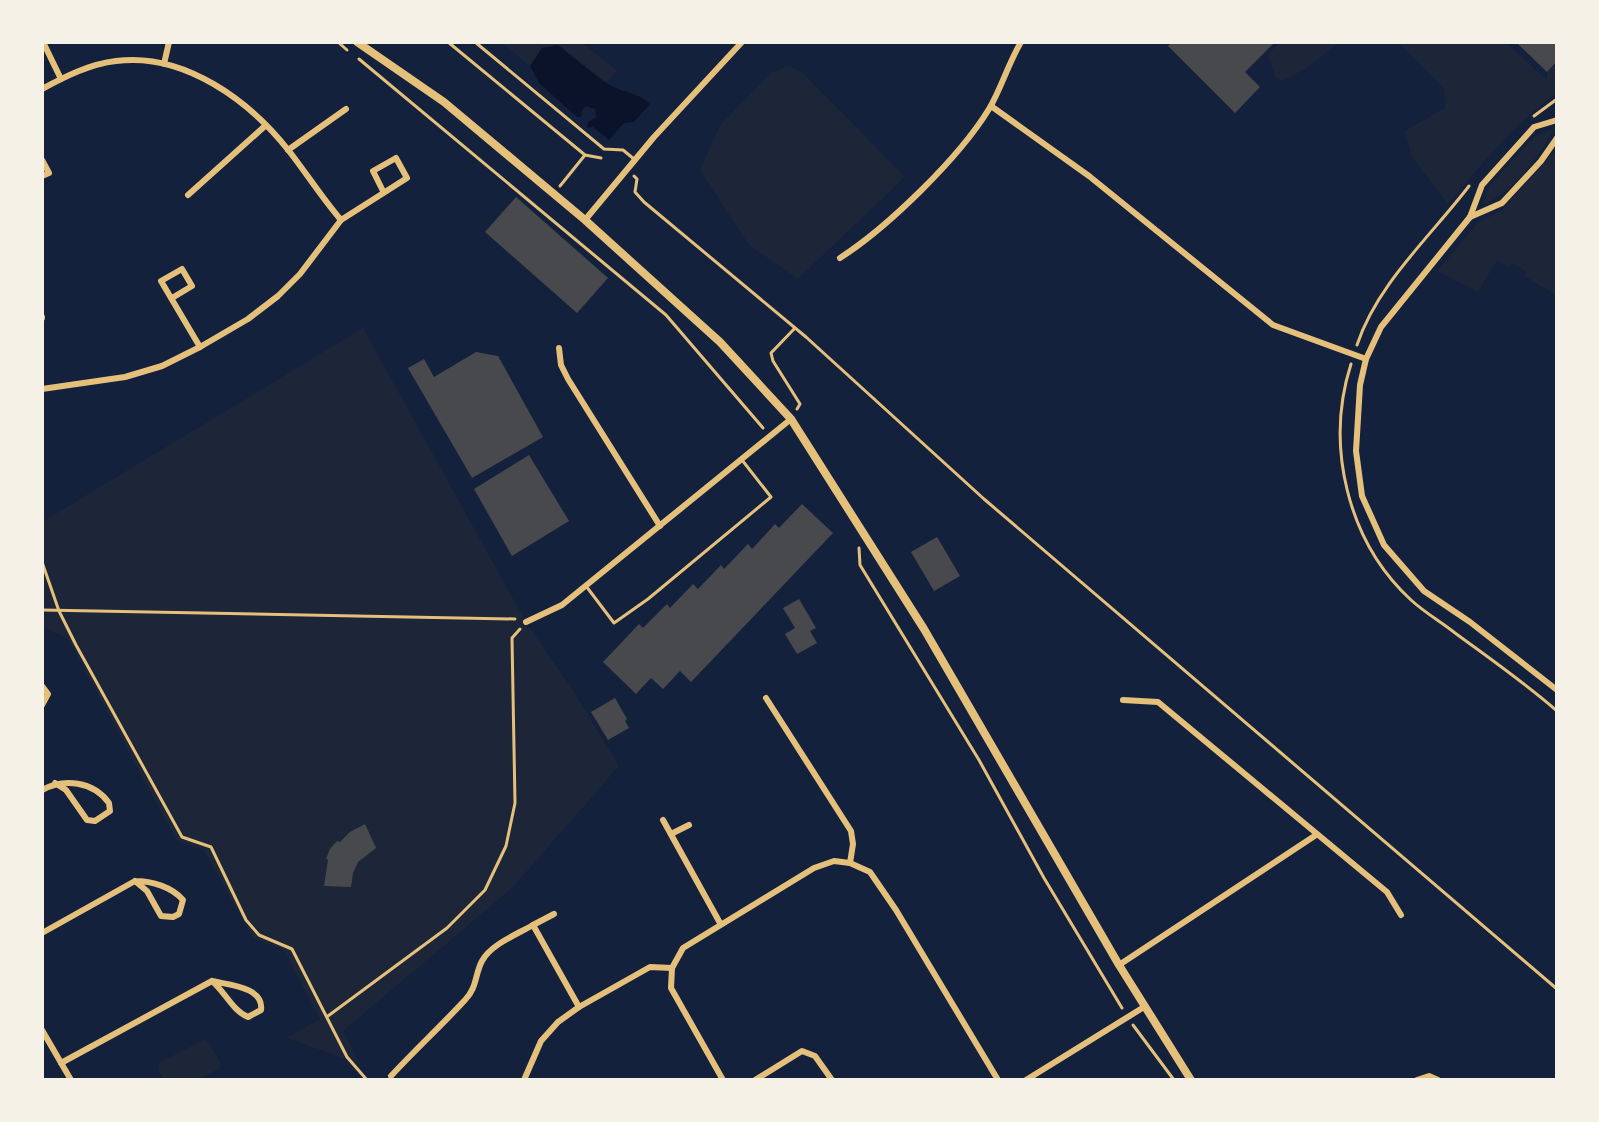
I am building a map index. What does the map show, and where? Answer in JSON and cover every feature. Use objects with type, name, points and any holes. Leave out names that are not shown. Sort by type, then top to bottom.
[{"type":"street","points":[[43,42],[61,79]]},
{"type":"street","points":[[164,64],[169,42]]},
{"type":"street","points":[[357,42],[444,102],[585,220],[720,342],[791,419],[924,629],[1119,965],[1191,1080]]},
{"type":"street","points":[[585,220],[742,42]]},
{"type":"street","points":[[840,258],[857,247],[934,176],[974,132],[991,106],[1021,42]]},
{"type":"street","points":[[42,89],[91,66],[118,61],[164,64],[196,75],[250,109],[288,150],[341,220]]},
{"type":"street","points":[[991,106],[1089,176],[1273,325],[1366,359]]},
{"type":"street","points":[[288,150],[346,109]]},
{"type":"street","points":[[1557,120],[1534,127],[1482,185],[1470,217],[1381,327],[1366,359],[1360,385],[1356,451],[1362,496],[1384,545],[1424,591],[1470,622],[1557,690]]},
{"type":"street","points":[[188,195],[265,126]]},
{"type":"street","points":[[1470,217],[1502,203],[1541,161],[1557,138]]},
{"type":"street","points":[[42,389],[125,377],[162,366],[200,347],[248,319],[278,296],[300,274],[341,220],[407,178],[396,158],[373,171],[383,191]]},
{"type":"street","points":[[42,160],[49,173],[42,176]]},
{"type":"street","points":[[172,298],[192,286],[182,269],[161,281],[200,347]]},
{"type":"street","points":[[559,348],[561,365],[568,379],[660,526]]},
{"type":"street","points":[[526,622],[562,605],[791,419]]},
{"type":"street","points":[[42,686],[48,694],[42,705]]},
{"type":"street","points":[[766,698],[851,831],[853,844],[850,863]]},
{"type":"street","points":[[1123,700],[1158,702],[1387,892],[1401,915]]},
{"type":"street","points":[[42,790],[55,783],[66,781],[94,789],[109,803],[110,811],[95,821],[87,820],[66,790],[55,783]]},
{"type":"street","points":[[663,820],[720,923]]},
{"type":"street","points":[[671,834],[689,825]]},
{"type":"street","points":[[1119,965],[1316,835]]},
{"type":"street","points":[[723,1080],[671,988],[672,968],[683,948],[720,923],[814,868],[834,861],[850,863],[870,872],[998,1080]]},
{"type":"street","points":[[42,933],[135,881],[145,881],[176,892],[183,900],[179,914],[161,916],[147,891],[135,881]]},
{"type":"street","points":[[391,1076],[433,1030],[468,998],[476,985],[482,961],[493,949],[554,914]]},
{"type":"street","points":[[533,925],[579,1007]]},
{"type":"street","points":[[524,1080],[541,1041],[558,1022],[650,967],[672,968]]},
{"type":"street","points":[[61,1063],[212,981],[258,995],[262,1002],[261,1010],[248,1017],[240,1014],[225,992],[212,981]]},
{"type":"street","points":[[1026,1080],[1144,1007]]},
{"type":"street","points":[[42,1030],[71,1080]]},
{"type":"street","points":[[755,1080],[802,1051],[815,1056],[832,1080]]},
{"type":"street","points":[[1417,1080],[1429,1076],[1438,1080]]},
{"type":"lane","points":[[475,42],[604,149],[623,150],[635,160]]},
{"type":"lane","points":[[586,586],[614,623],[648,599],[771,497],[742,460]]},
{"type":"path","points":[[338,42],[348,51]]},
{"type":"path","points":[[448,42],[585,155],[599,159],[610,157],[637,179],[635,192],[644,202],[795,328],[984,499],[1557,989]]},
{"type":"path","points":[[359,59],[666,315],[771,437]]},
{"type":"path","points":[[1527,120],[1557,99]]},
{"type":"path","points":[[541,209],[585,155]]},
{"type":"path","points":[[1346,380],[1367,322],[1393,278],[1474,180]]},
{"type":"path","points":[[791,419],[800,404],[771,353],[795,328]]},
{"type":"path","points":[[859,524],[860,565],[979,760],[1044,878],[1128,1017],[1174,1080]]},
{"type":"path","points":[[42,562],[59,611],[182,837],[211,847],[246,920],[259,935],[292,949],[347,1057],[367,1080]]},
{"type":"path","points":[[42,610],[514,619],[526,622],[512,638],[515,803],[506,846],[485,890],[447,928],[328,1016]]},
{"type":"shaded area","points":[[501,42],[581,42],[617,71],[606,82],[558,45],[542,48],[530,66]]},
{"type":"shaded area","points":[[1280,42],[1339,42],[1307,68],[1282,81],[1275,77],[1268,54]]},
{"type":"shaded area","points":[[1398,42],[1505,42],[1547,80],[1547,72],[1557,61],[1557,93],[1513,131],[1448,204],[1412,157],[1405,131],[1446,107],[1444,88]]},
{"type":"shaded area","points":[[558,45],[610,85],[650,104],[634,122],[624,123],[609,140],[593,127],[587,128],[588,122],[596,117],[595,109],[586,106],[581,117],[577,117],[539,83],[530,66],[542,48]]},
{"type":"shaded area","points":[[789,66],[803,73],[905,177],[798,279],[749,245],[700,170],[720,125],[772,72]]},
{"type":"shaded area","points":[[1554,129],[1524,173],[1504,192],[1483,205],[1490,185],[1534,137]]},
{"type":"shaded area","points":[[1557,149],[1557,296],[1525,276],[1527,272],[1513,263],[1509,268],[1497,260],[1478,292],[1437,271],[1479,222],[1502,210]]},
{"type":"shaded area","points":[[363,328],[526,622],[578,698],[619,766],[512,888],[343,1031],[360,1064],[287,1038],[320,1019],[284,950],[253,938],[204,850],[177,841],[68,639],[42,627],[42,522]]},
{"type":"shaded area","points":[[205,1039],[221,1064],[219,1069],[198,1080],[164,1080],[159,1063]]},
{"type":"building","points":[[1172,42],[1275,42],[1245,72],[1260,87],[1235,113],[1168,46]]},
{"type":"building","points":[[1516,42],[1557,42],[1557,61],[1547,72]]},
{"type":"building","points":[[516,197],[608,278],[577,313],[485,232]]},
{"type":"building","points":[[476,352],[498,356],[543,437],[472,478],[408,368],[424,359],[434,377]]},
{"type":"building","points":[[529,455],[569,521],[512,556],[474,489]]},
{"type":"building","points":[[802,504],[833,533],[691,682],[680,671],[663,689],[651,678],[636,694],[603,662],[639,624],[643,628],[667,604],[670,608],[693,584],[698,589],[721,565],[724,569],[748,544],[752,549],[775,524],[779,528]]},
{"type":"building","points":[[937,537],[960,576],[934,591],[911,552]]},
{"type":"building","points":[[799,599],[816,628],[810,631],[817,643],[797,654],[785,634],[795,628],[783,608]]},
{"type":"building","points":[[615,698],[629,728],[608,740],[591,712]]},
{"type":"building","points":[[365,824],[376,848],[358,862],[351,887],[324,886],[330,849],[337,841],[340,842]]}]
